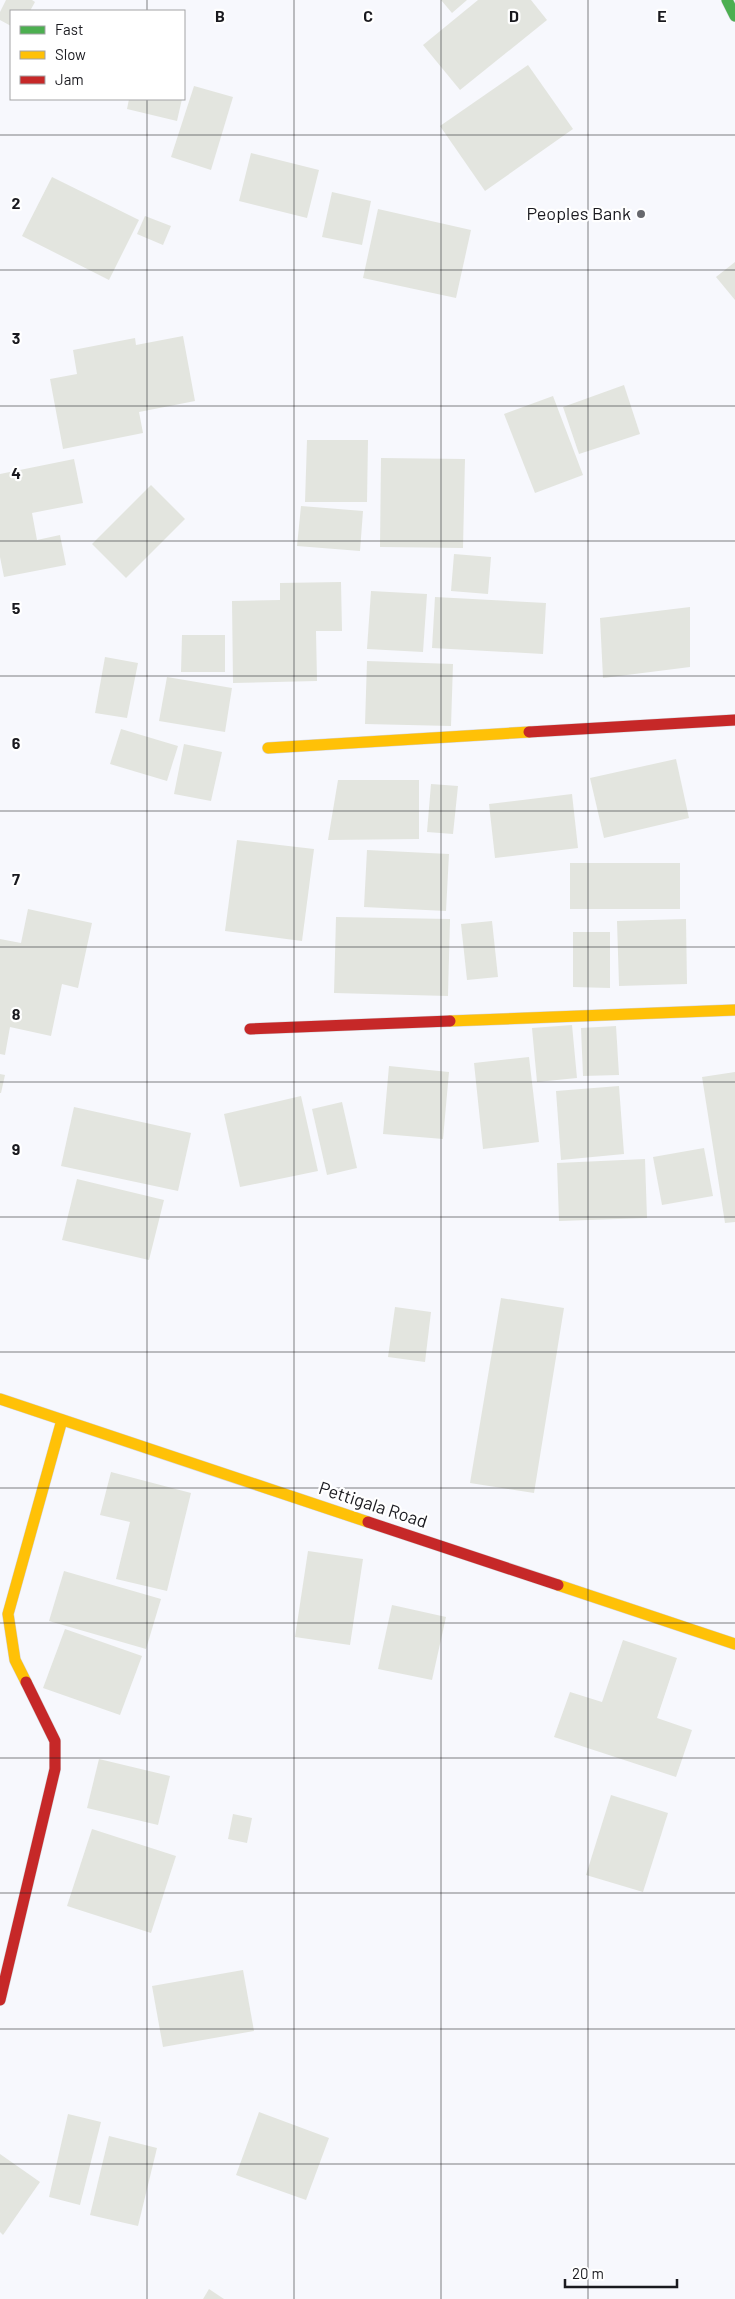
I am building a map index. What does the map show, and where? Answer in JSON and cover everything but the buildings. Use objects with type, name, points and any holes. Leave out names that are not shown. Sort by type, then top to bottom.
[{"type":"street","points":[[727,0],[735,16]]},
{"type":"street","points":[[268,748],[735,720]]},
{"type":"street","points":[[250,1029],[735,1010]]},
{"type":"street","name":"Pettigala Road","points":[[0,1399],[735,1644]]},
{"type":"street","points":[[0,2000],[55,1769],[55,1741],[15,1660],[8,1614],[62,1420]]},
{"type":"traffic: fast","points":[[727,0],[735,16]]},
{"type":"traffic: slow","points":[[268,748],[529,732]]},
{"type":"traffic: slow","points":[[450,1021],[735,1010]]},
{"type":"traffic: slow","points":[[0,1399],[368,1522]]},
{"type":"traffic: slow","points":[[26,1682],[15,1660],[8,1614],[62,1420]]},
{"type":"traffic: slow","points":[[558,1585],[735,1644]]},
{"type":"traffic: jam","points":[[529,732],[735,720]]},
{"type":"traffic: jam","points":[[250,1029],[450,1021]]},
{"type":"traffic: jam","points":[[368,1522],[558,1585]]},
{"type":"traffic: jam","points":[[0,2000],[55,1769],[55,1741],[26,1682]]},
{"type":"place","name":"Peoples Bank","points":[[641,214]]}]
